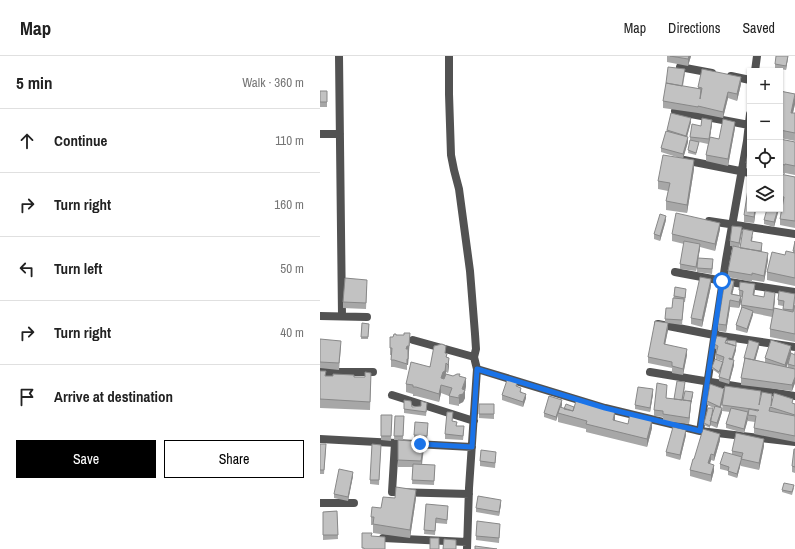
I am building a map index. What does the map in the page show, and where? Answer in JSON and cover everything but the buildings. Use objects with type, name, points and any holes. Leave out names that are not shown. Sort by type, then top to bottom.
[{"type":"street","points":[[339,56],[342,316]]},
{"type":"street","points":[[383,538],[467,545],[477,369],[474,357],[476,349],[470,271],[460,196],[451,155],[449,56]]},
{"type":"street","points":[[755,68],[757,56]]},
{"type":"street","points":[[680,66],[747,79]]},
{"type":"street","points":[[675,112],[747,125]]},
{"type":"street","points":[[320,134],[340,134]]},
{"type":"street","points":[[700,431],[722,281],[747,145]]},
{"type":"street","points":[[679,159],[747,173]]},
{"type":"street","points":[[704,221],[795,234]]},
{"type":"street","points":[[674,272],[795,292]]},
{"type":"street","points":[[320,316],[367,317]]},
{"type":"street","points":[[657,324],[714,335],[795,347]]},
{"type":"street","points":[[413,340],[474,357]]},
{"type":"street","points":[[477,369],[605,408],[700,431],[795,442]]},
{"type":"street","points":[[320,372],[373,372]]},
{"type":"street","points":[[650,372],[795,396]]},
{"type":"street","points":[[392,395],[474,420]]},
{"type":"street","points":[[320,439],[472,447]]},
{"type":"street","points":[[394,442],[392,492],[469,494]]},
{"type":"street","points":[[320,503],[354,503]]},
{"type":"route","points":[[420,444],[472,447],[477,369],[605,408],[700,431],[722,281]]}]
